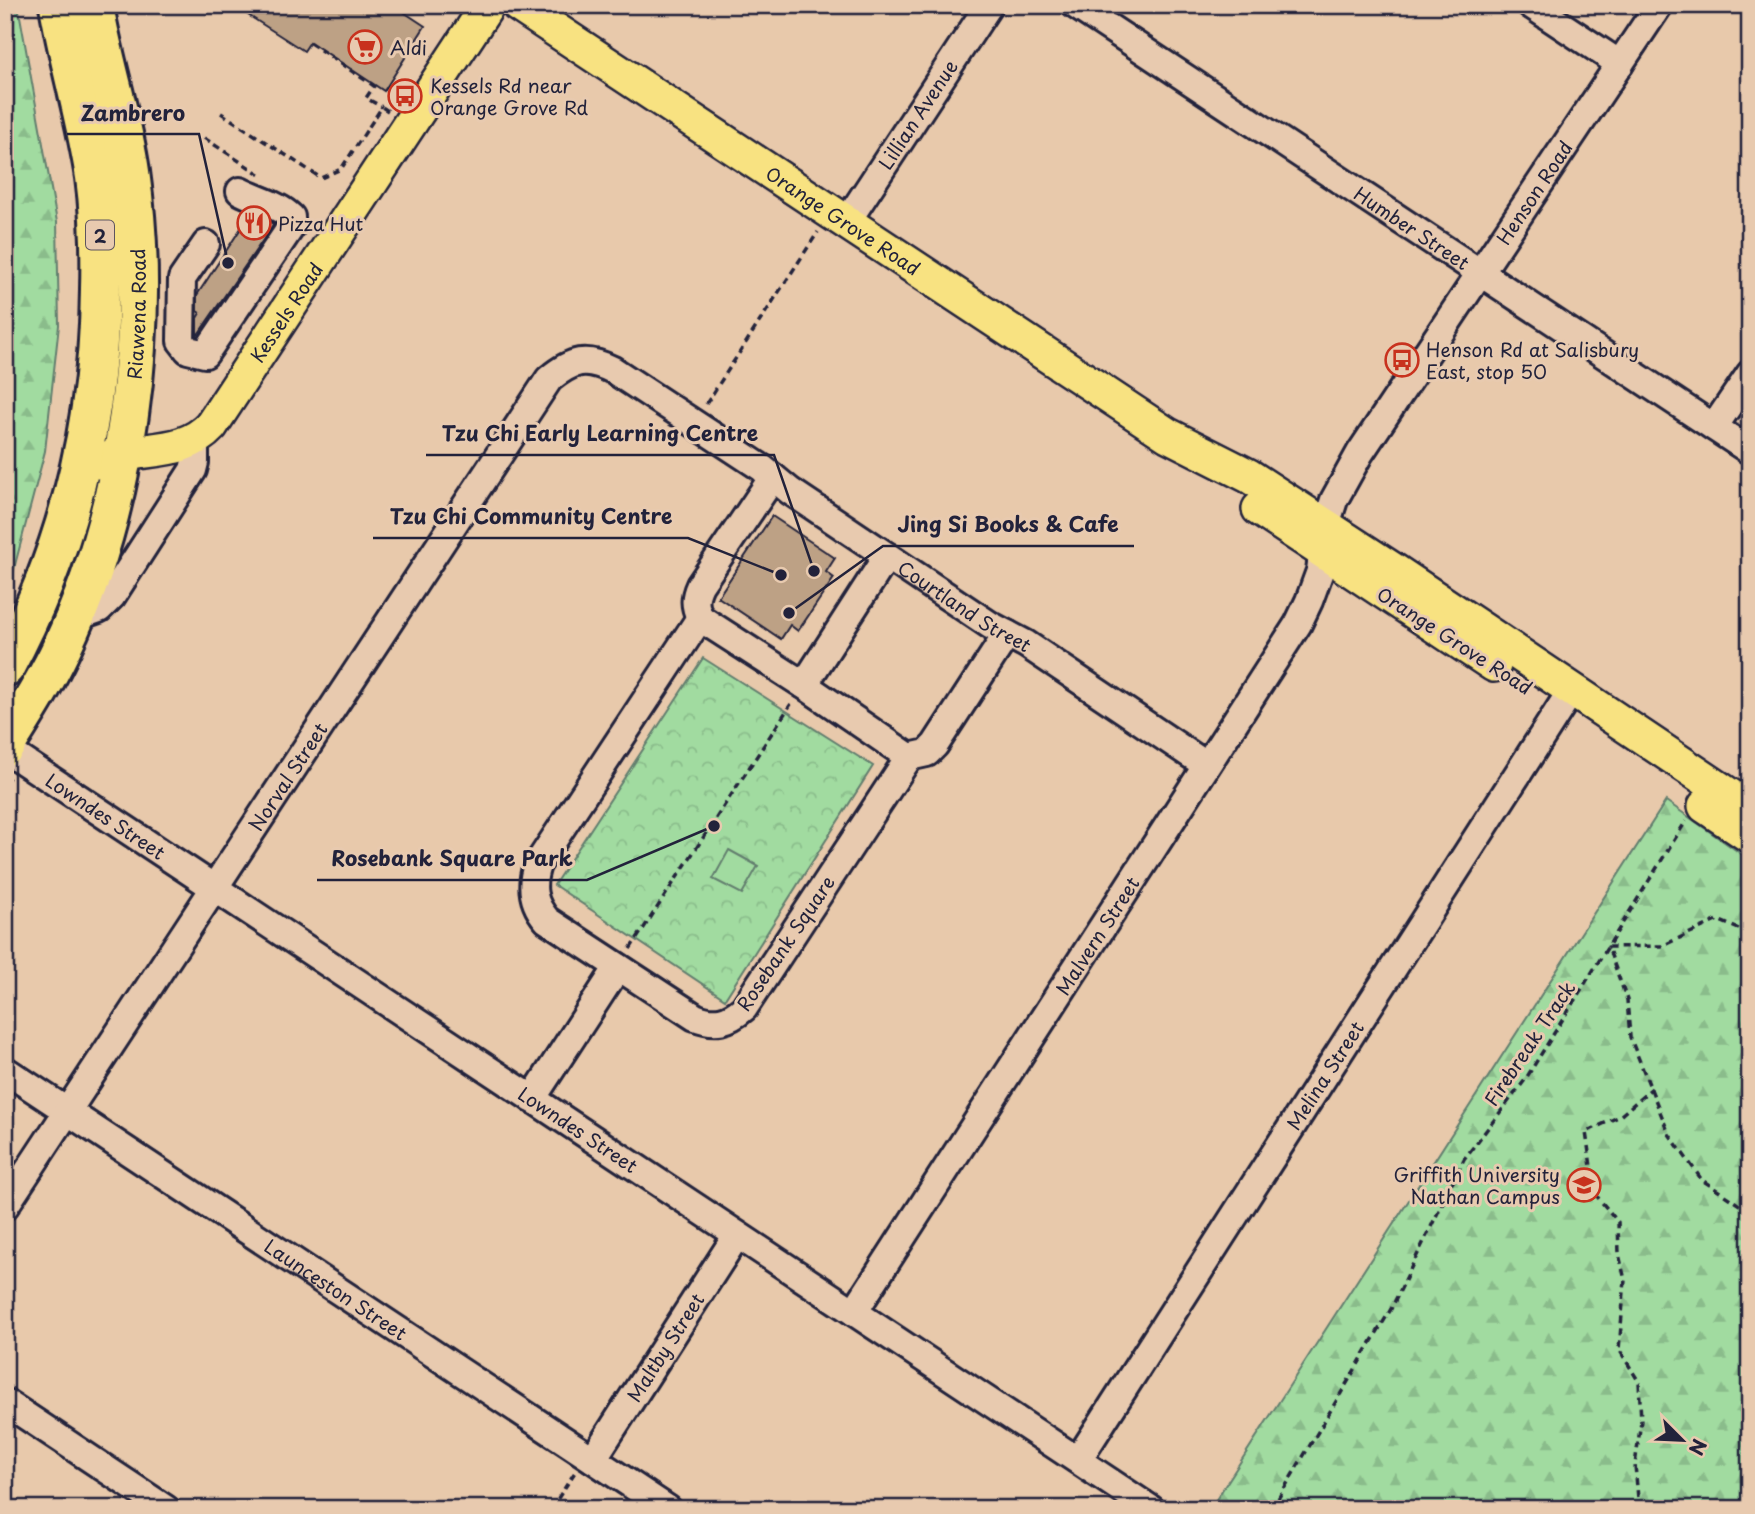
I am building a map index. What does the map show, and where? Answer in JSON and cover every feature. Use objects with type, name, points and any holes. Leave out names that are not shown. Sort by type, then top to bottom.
[{"type":"highway","name":"Riawena Road","points":[[59,5],[87,135],[100,229],[97,370],[82,468]]},
{"type":"highway","name":"Riawena Road","points":[[76,617],[106,524],[122,454],[138,338],[135,211],[125,144],[94,5]]},
{"type":"highway","name":"2","points":[[5,667],[52,564],[82,468]]},
{"type":"highway","name":"2","points":[[5,748],[43,684],[76,617]]},
{"type":"main road","name":"Kessels Road","points":[[82,468],[122,454],[169,449],[206,432],[488,5]]},
{"type":"main road","name":"Orange Grove Road","points":[[518,5],[1168,435],[1249,476],[1324,539],[1566,699],[1750,809]]},
{"type":"main road","name":"Orange Grove Road","points":[[1566,699],[1750,836]]},
{"type":"street","name":"Lillian Avenue","points":[[839,218],[989,5]]},
{"type":"street","name":"Humber Street","points":[[1075,5],[1750,451]]},
{"type":"street","points":[[1531,5],[1620,64]]},
{"type":"street","name":"Henson Road","points":[[1324,539],[1334,499],[1360,453],[1659,5]]},
{"type":"street","points":[[206,244],[182,279],[181,341],[188,350],[205,354],[291,227],[292,217],[281,208],[240,191]]},
{"type":"street","name":"Courtland Street","points":[[582,361],[598,362],[613,370],[887,556],[1206,765]]},
{"type":"street","name":"Norval Street","points":[[5,1206],[549,379],[565,366],[582,361]]},
{"type":"street","points":[[1714,427],[1750,374]]},
{"type":"street","points":[[76,617],[99,610],[112,596],[192,470],[195,463],[195,439]]},
{"type":"street","points":[[773,477],[700,585],[695,596],[695,608],[700,618],[909,757]]},
{"type":"street","name":"Malvern Street","points":[[854,1312],[1298,624],[1318,579],[1324,539]]},
{"type":"street","points":[[804,685],[887,556]]},
{"type":"street","name":"Rosebank Square","points":[[700,618],[537,865],[532,893],[538,910],[547,920],[695,1017],[708,1022],[722,1022],[733,1018],[744,1008],[909,757],[927,753],[935,745],[1006,634]]},
{"type":"street","name":"Melina Street","points":[[1078,1460],[1566,699]]},
{"type":"street","name":"Lowndes Street","points":[[5,748],[1151,1509]]},
{"type":"street","points":[[532,1098],[618,967]]},
{"type":"street","name":"Launceston Street","points":[[5,1070],[668,1509]]},
{"type":"street","name":"Maltby Street","points":[[593,1458],[737,1235]]},
{"type":"street","points":[[5,1402],[166,1509]]},
{"type":"path","points":[[310,43],[374,86],[366,98],[390,113]]},
{"type":"path","points":[[221,113],[320,178],[341,169],[382,107]]},
{"type":"path","points":[[693,423],[839,218]]},
{"type":"path","points":[[618,967],[804,685]]},
{"type":"path","name":"Firebreak Track","points":[[1272,1509],[1391,1309],[1464,1159],[1525,1080],[1690,813]]},
{"type":"path","points":[[1750,934],[1718,920],[1662,946],[1608,947],[1627,1000],[1630,1037],[1669,1135],[1702,1180],[1750,1212]]},
{"type":"path","points":[[1639,1509],[1635,1465],[1641,1421],[1639,1382],[1619,1349],[1625,1280],[1619,1254],[1618,1222],[1595,1194],[1586,1132],[1620,1116],[1652,1088]]},
{"type":"path","points":[[551,1509],[578,1468],[593,1458]]},
{"type":"green space","points":[[5,5],[18,5],[57,222],[59,325],[45,451],[5,594]]},
{"type":"green space","points":[[703,658],[873,766],[725,999],[554,885]]},
{"type":"green space","name":"Griffith University Nathan Campus","points":[[1666,801],[1750,860],[1750,1509],[1210,1509]]},
{"type":"green space","points":[[729,850],[758,866],[742,894],[713,879]]},
{"type":"building","name":"Aldi","points":[[254,5],[393,5],[425,26],[384,91],[310,42],[304,51],[248,15]]},
{"type":"building","points":[[251,213],[274,224],[197,336],[197,318],[200,313],[197,311],[197,295]]},
{"type":"building","points":[[772,516],[835,558],[826,572],[834,578],[798,631],[790,625],[781,639],[718,597]]},
{"type":"place","name":"Aldi","points":[[365,47]]},
{"type":"place","name":"Kessels Rd near Orange Grove Rd","points":[[405,96]]},
{"type":"place","name":"Pizza Hut","points":[[254,223]]},
{"type":"place","name":"Zambrero","points":[[228,263]]},
{"type":"place","name":"Henson Rd at Salisbury East, stop 50","points":[[1402,360]]},
{"type":"place","name":"Tzu Chi Early Learning Centre","points":[[814,571]]},
{"type":"place","name":"Tzu Chi Community Centre","points":[[781,575]]},
{"type":"place","name":"Jing Si Books & Cafe","points":[[789,613]]},
{"type":"place","name":"Rosebank Square Park","points":[[714,826]]},
{"type":"place","name":"Griffith University Nathan Campus","points":[[1584,1185]]}]
